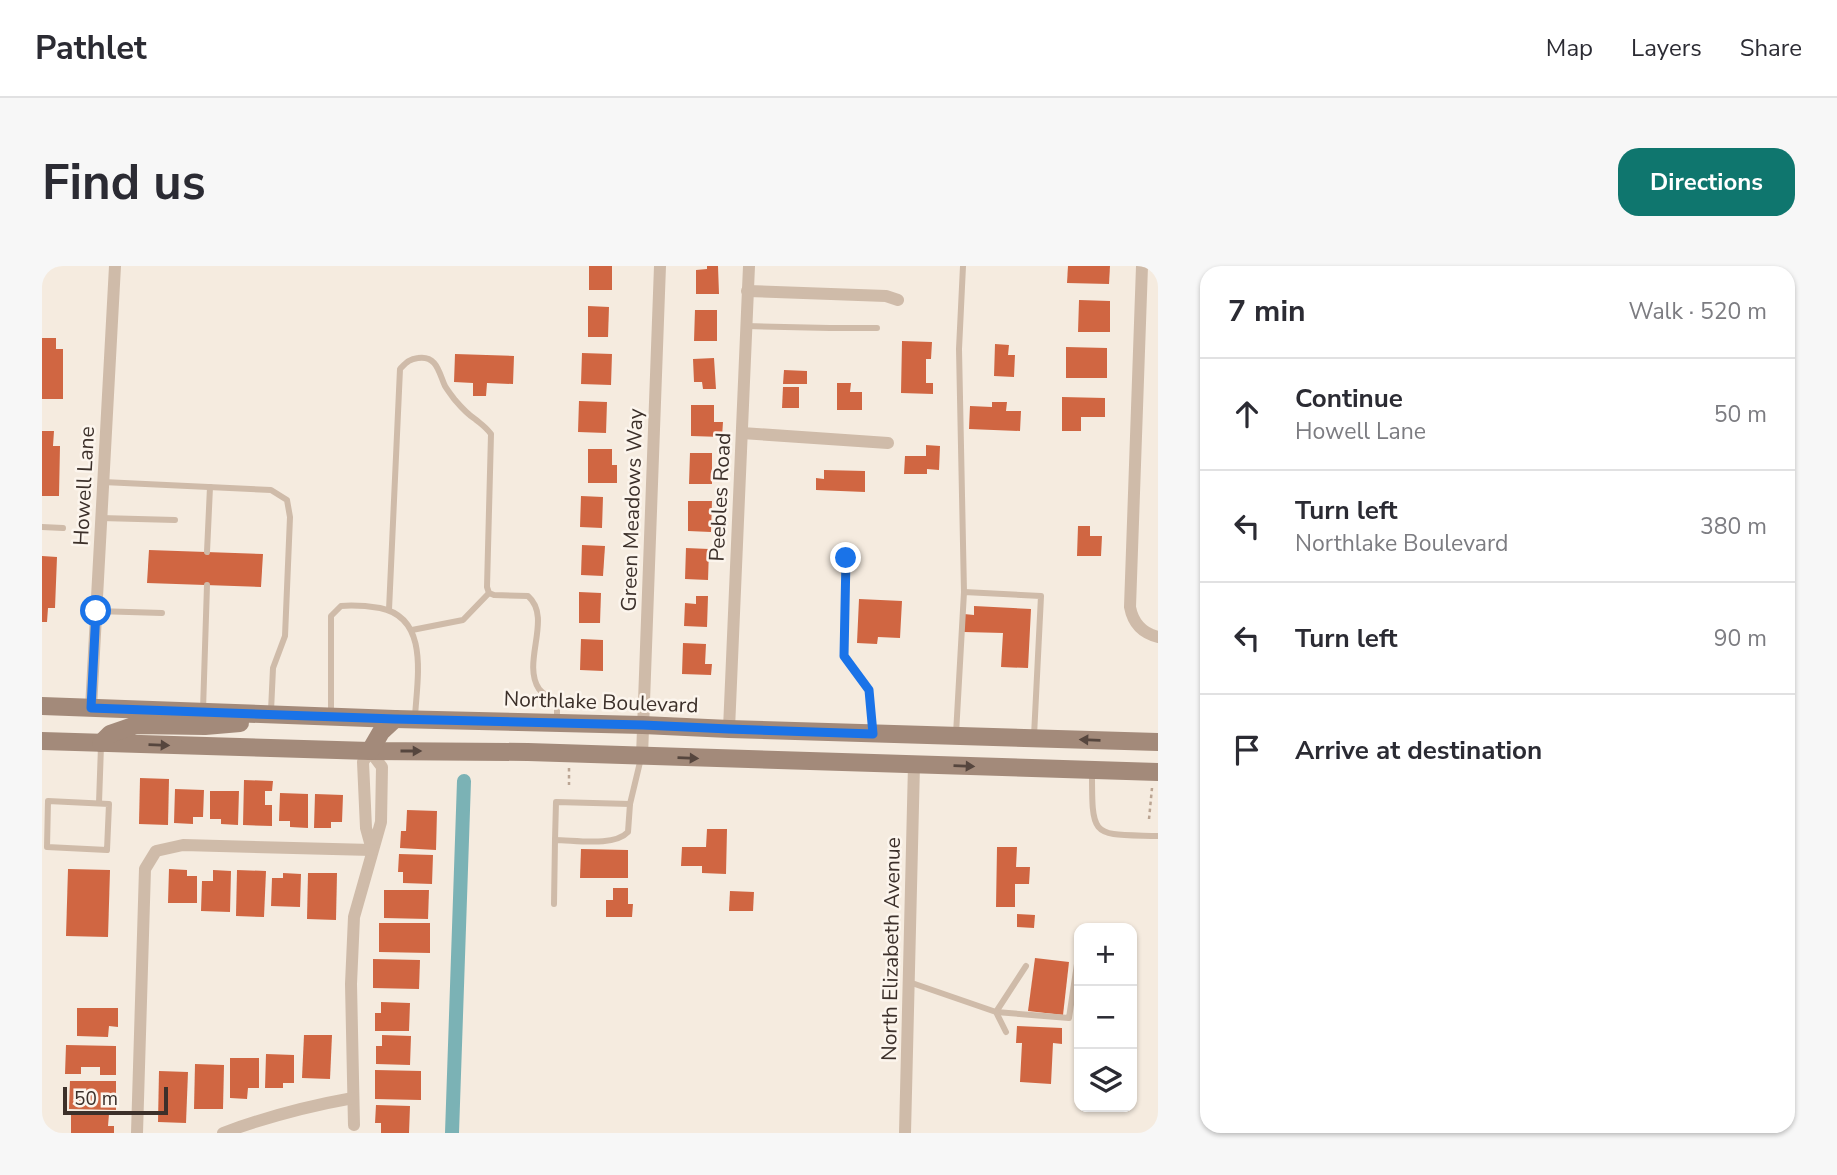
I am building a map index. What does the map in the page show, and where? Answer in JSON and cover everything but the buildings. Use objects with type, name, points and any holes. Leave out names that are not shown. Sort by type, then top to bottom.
[{"type":"main road","name":"Northlake Boulevard","points":[[42,706],[1158,742]]},
{"type":"main road","points":[[101,743],[110,734],[136,725],[205,726],[247,723],[268,714]]},
{"type":"main road","points":[[370,751],[381,732],[395,719]]},
{"type":"main road","points":[[42,741],[370,751],[528,752],[1092,770],[1155,780]]},
{"type":"street","name":"Howell Lane","points":[[91,708],[115,266]]},
{"type":"street","name":"Green Meadows Way","points":[[642,756],[660,266]]},
{"type":"street","name":"Peebles Road","points":[[729,729],[749,266]]},
{"type":"street","points":[[1142,266],[1130,607],[1137,625],[1150,635],[1158,637]]},
{"type":"street","points":[[747,291],[886,296],[898,300]]},
{"type":"street","points":[[742,433],[888,443]]},
{"type":"street","points":[[354,1125],[351,984],[354,916],[381,822],[383,767],[370,751],[363,762],[366,828],[372,850]]},
{"type":"street","name":"North Elizabeth Avenue","points":[[905,1133],[914,765]]},
{"type":"street","points":[[137,1133],[145,869],[156,851],[183,845],[372,850]]},
{"type":"street","points":[[223,1133],[264,1118],[353,1098]]},
{"type":"lane","points":[[956,736],[964,592],[959,349],[963,266]]},
{"type":"lane","points":[[746,326],[877,328]]},
{"type":"lane","points":[[389,610],[400,369],[408,360],[417,358],[433,361],[453,398],[491,434],[486,580],[489,593]]},
{"type":"lane","points":[[103,482],[271,489],[286,500],[290,517],[285,636],[273,668],[268,714]]},
{"type":"lane","points":[[207,552],[211,487]]},
{"type":"lane","points":[[102,518],[175,520]]},
{"type":"lane","points":[[42,527],[62,528]]},
{"type":"lane","points":[[846,558],[844,656],[869,690],[873,734]]},
{"type":"lane","points":[[203,712],[207,585]]},
{"type":"lane","points":[[964,592],[1041,596],[1033,738]]},
{"type":"lane","points":[[412,630],[463,620],[489,593]]},
{"type":"lane","points":[[489,593],[528,596],[534,602],[538,615],[534,673],[540,689],[557,703],[557,723]]},
{"type":"lane","points":[[330,716],[331,616],[341,606],[368,606],[389,610],[403,618],[412,630],[416,642],[417,666],[415,719]]},
{"type":"lane","points":[[96,611],[162,613]]},
{"type":"lane","points":[[99,803],[101,743]]},
{"type":"lane","points":[[555,840],[610,841],[624,837],[628,832],[630,804],[642,756]]},
{"type":"lane","points":[[1092,770],[1091,808],[1097,828],[1114,835],[1158,836]]},
{"type":"lane","points":[[48,801],[99,803],[109,804],[107,850],[47,848],[48,801]]},
{"type":"lane","points":[[554,904],[556,802],[630,804]]},
{"type":"lane","points":[[996,1012],[1026,966]]},
{"type":"lane","points":[[909,982],[996,1012],[1069,1018],[1074,984]]},
{"type":"lane","points":[[996,1012],[1006,1032]]},
{"type":"path","points":[[569,768],[569,785]]},
{"type":"path","points":[[1149,819],[1155,780]]},
{"type":"waterway","points":[[452,1133],[464,781]]},
{"type":"route","points":[[96,611],[91,708],[873,734],[869,690],[844,656],[846,558]]}]
